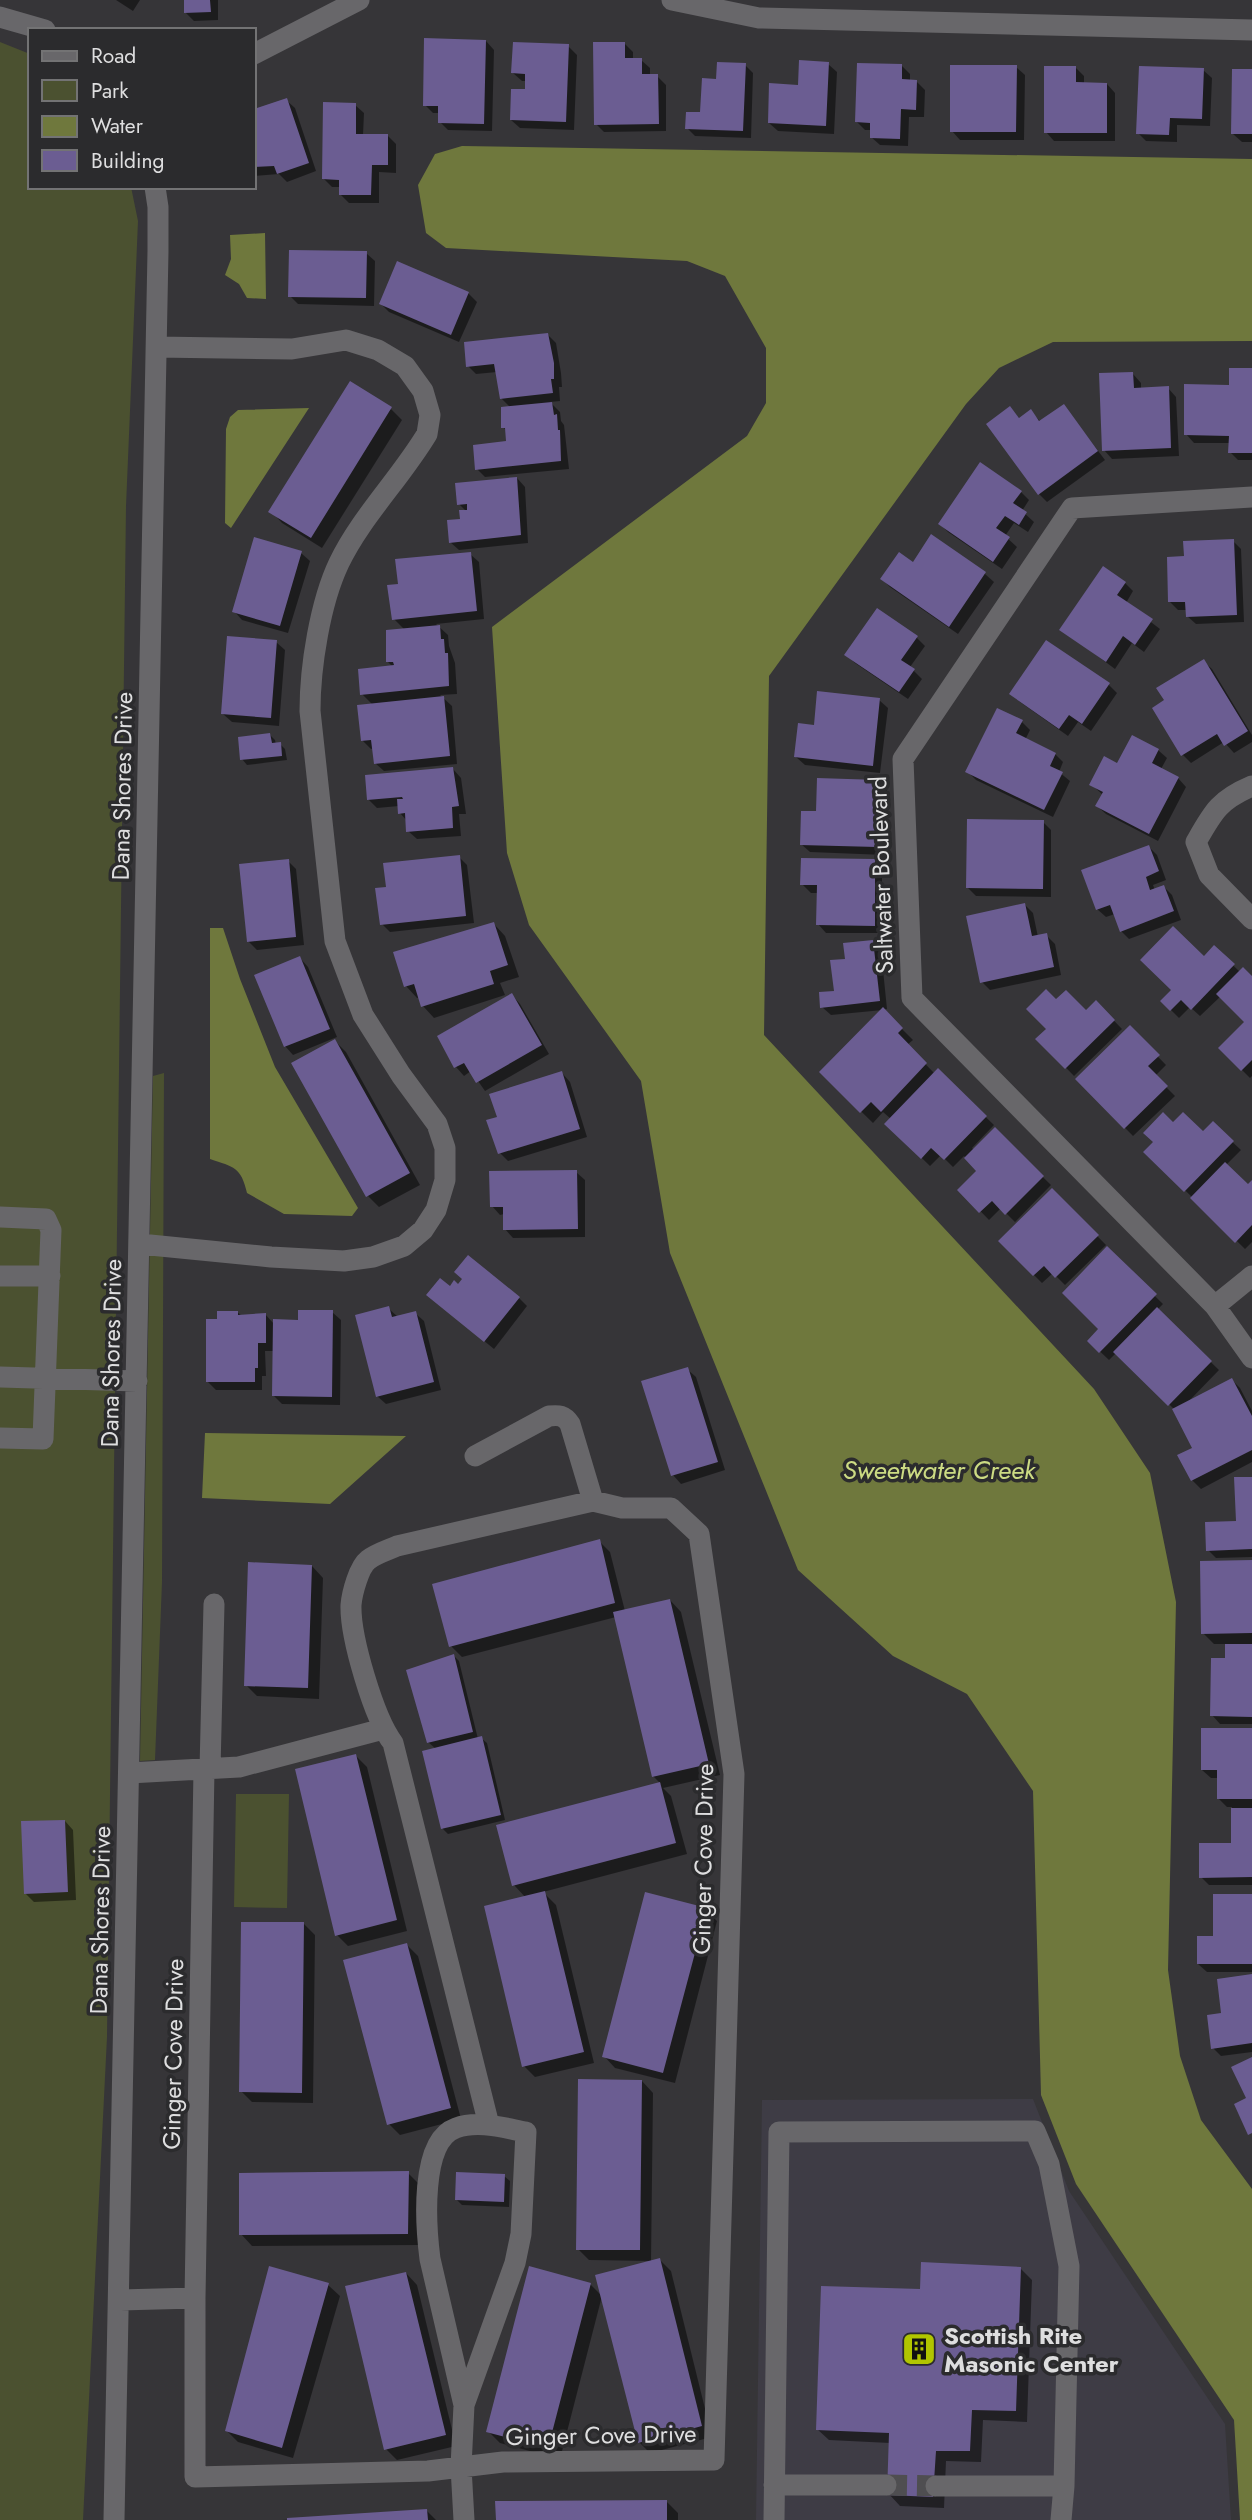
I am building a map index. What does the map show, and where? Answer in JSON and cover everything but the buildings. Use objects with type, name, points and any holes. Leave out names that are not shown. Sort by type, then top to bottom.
[{"type":"street","points":[[256,53],[359,0]]},
{"type":"street","points":[[672,0],[759,18],[1252,30]]},
{"type":"street","points":[[0,16],[39,28]]},
{"type":"street","name":"Dana Shores Drive","points":[[114,2520],[157,347],[158,218],[155,189]]},
{"type":"street","points":[[140,1244],[344,1261],[373,1257],[404,1246],[423,1230],[436,1210],[445,1180],[445,1147],[436,1124],[363,1015],[335,941],[310,710],[310,676],[328,590],[353,538],[426,434],[430,415],[423,391],[405,366],[378,350],[346,340],[292,349],[157,347]]},
{"type":"street","name":"Saltwater Boulevard","points":[[1252,497],[1072,508],[903,759],[912,998],[1215,1306],[1252,1358]]},
{"type":"street","points":[[1252,786],[1228,796],[1209,819],[1196,842],[1209,875],[1252,919]]},
{"type":"street","points":[[0,1217],[47,1219],[51,1230],[43,1439],[0,1438]]},
{"type":"street","points":[[0,1276],[50,1276]]},
{"type":"street","points":[[1215,1306],[1252,1276]]},
{"type":"street","points":[[0,1377],[137,1381]]},
{"type":"street","points":[[475,1456],[549,1416],[566,1418],[593,1502]]},
{"type":"street","name":"Ginger Cove Drive","points":[[215,1604],[207,1769],[195,2298],[195,2476],[428,2471],[503,2462],[714,2460],[734,1774],[699,1534],[671,1508],[622,1508],[593,1502],[397,1546],[367,1560],[353,1587],[351,1606],[357,1645],[383,1729],[393,1743],[489,2125]]},
{"type":"street","points":[[129,1773],[239,1767],[383,1729]]},
{"type":"street","points":[[464,2405],[515,2263],[521,2234],[526,2132],[489,2125],[456,2128],[444,2136],[435,2149],[429,2170],[427,2238],[430,2259],[464,2405],[461,2467],[464,2520]]},
{"type":"street","points":[[774,2520],[779,2132],[1035,2132],[1049,2164],[1069,2266],[1061,2520]]},
{"type":"street","points":[[120,2300],[195,2298]]},
{"type":"street","points":[[774,2485],[886,2485]]},
{"type":"street","points":[[936,2486],[1064,2486]]},
{"type":"shaded area","points":[[1033,2099],[1069,2191],[1225,2424],[1231,2520],[756,2520],[762,2100]]},
{"type":"green space","points":[[0,42],[28,53],[28,189],[131,189],[138,221],[126,506],[107,2037],[83,2520],[0,2520]]},
{"type":"green space","points":[[164,1073],[162,1582],[155,1760],[140,1761],[153,1076]]},
{"type":"green space","points":[[236,1794],[289,1794],[287,1908],[234,1907]]},
{"type":"water","name":"Sweetwater Creek","points":[[462,146],[1252,159],[1252,341],[1053,342],[999,368],[966,404],[769,676],[764,1035],[1094,1389],[1150,1473],[1176,1602],[1168,1970],[1180,2056],[1201,2120],[1252,2189],[1252,2520],[1240,2520],[1234,2420],[1076,2184],[1041,2095],[1033,1791],[967,1694],[893,1656],[798,1570],[670,1253],[641,1081],[529,925],[507,853],[492,627],[747,436],[766,403],[766,348],[725,276],[687,261],[446,248],[426,233],[418,185],[435,154]]},
{"type":"water","points":[[265,233],[266,299],[247,298],[239,284],[225,275],[231,259],[230,235]]},
{"type":"water","points":[[309,408],[231,528],[225,523],[226,429],[230,417],[238,410]]},
{"type":"water","points":[[210,928],[223,928],[275,1067],[358,1208],[352,1216],[284,1214],[247,1193],[242,1178],[235,1169],[210,1159]]},
{"type":"water","points":[[205,1433],[406,1436],[330,1504],[202,1498]]},
{"type":"tunnel","points":[[886,2485],[936,2486]]},
{"type":"place","name":"Scottish Rite Masonic Center","points":[[919,2349]]}]
